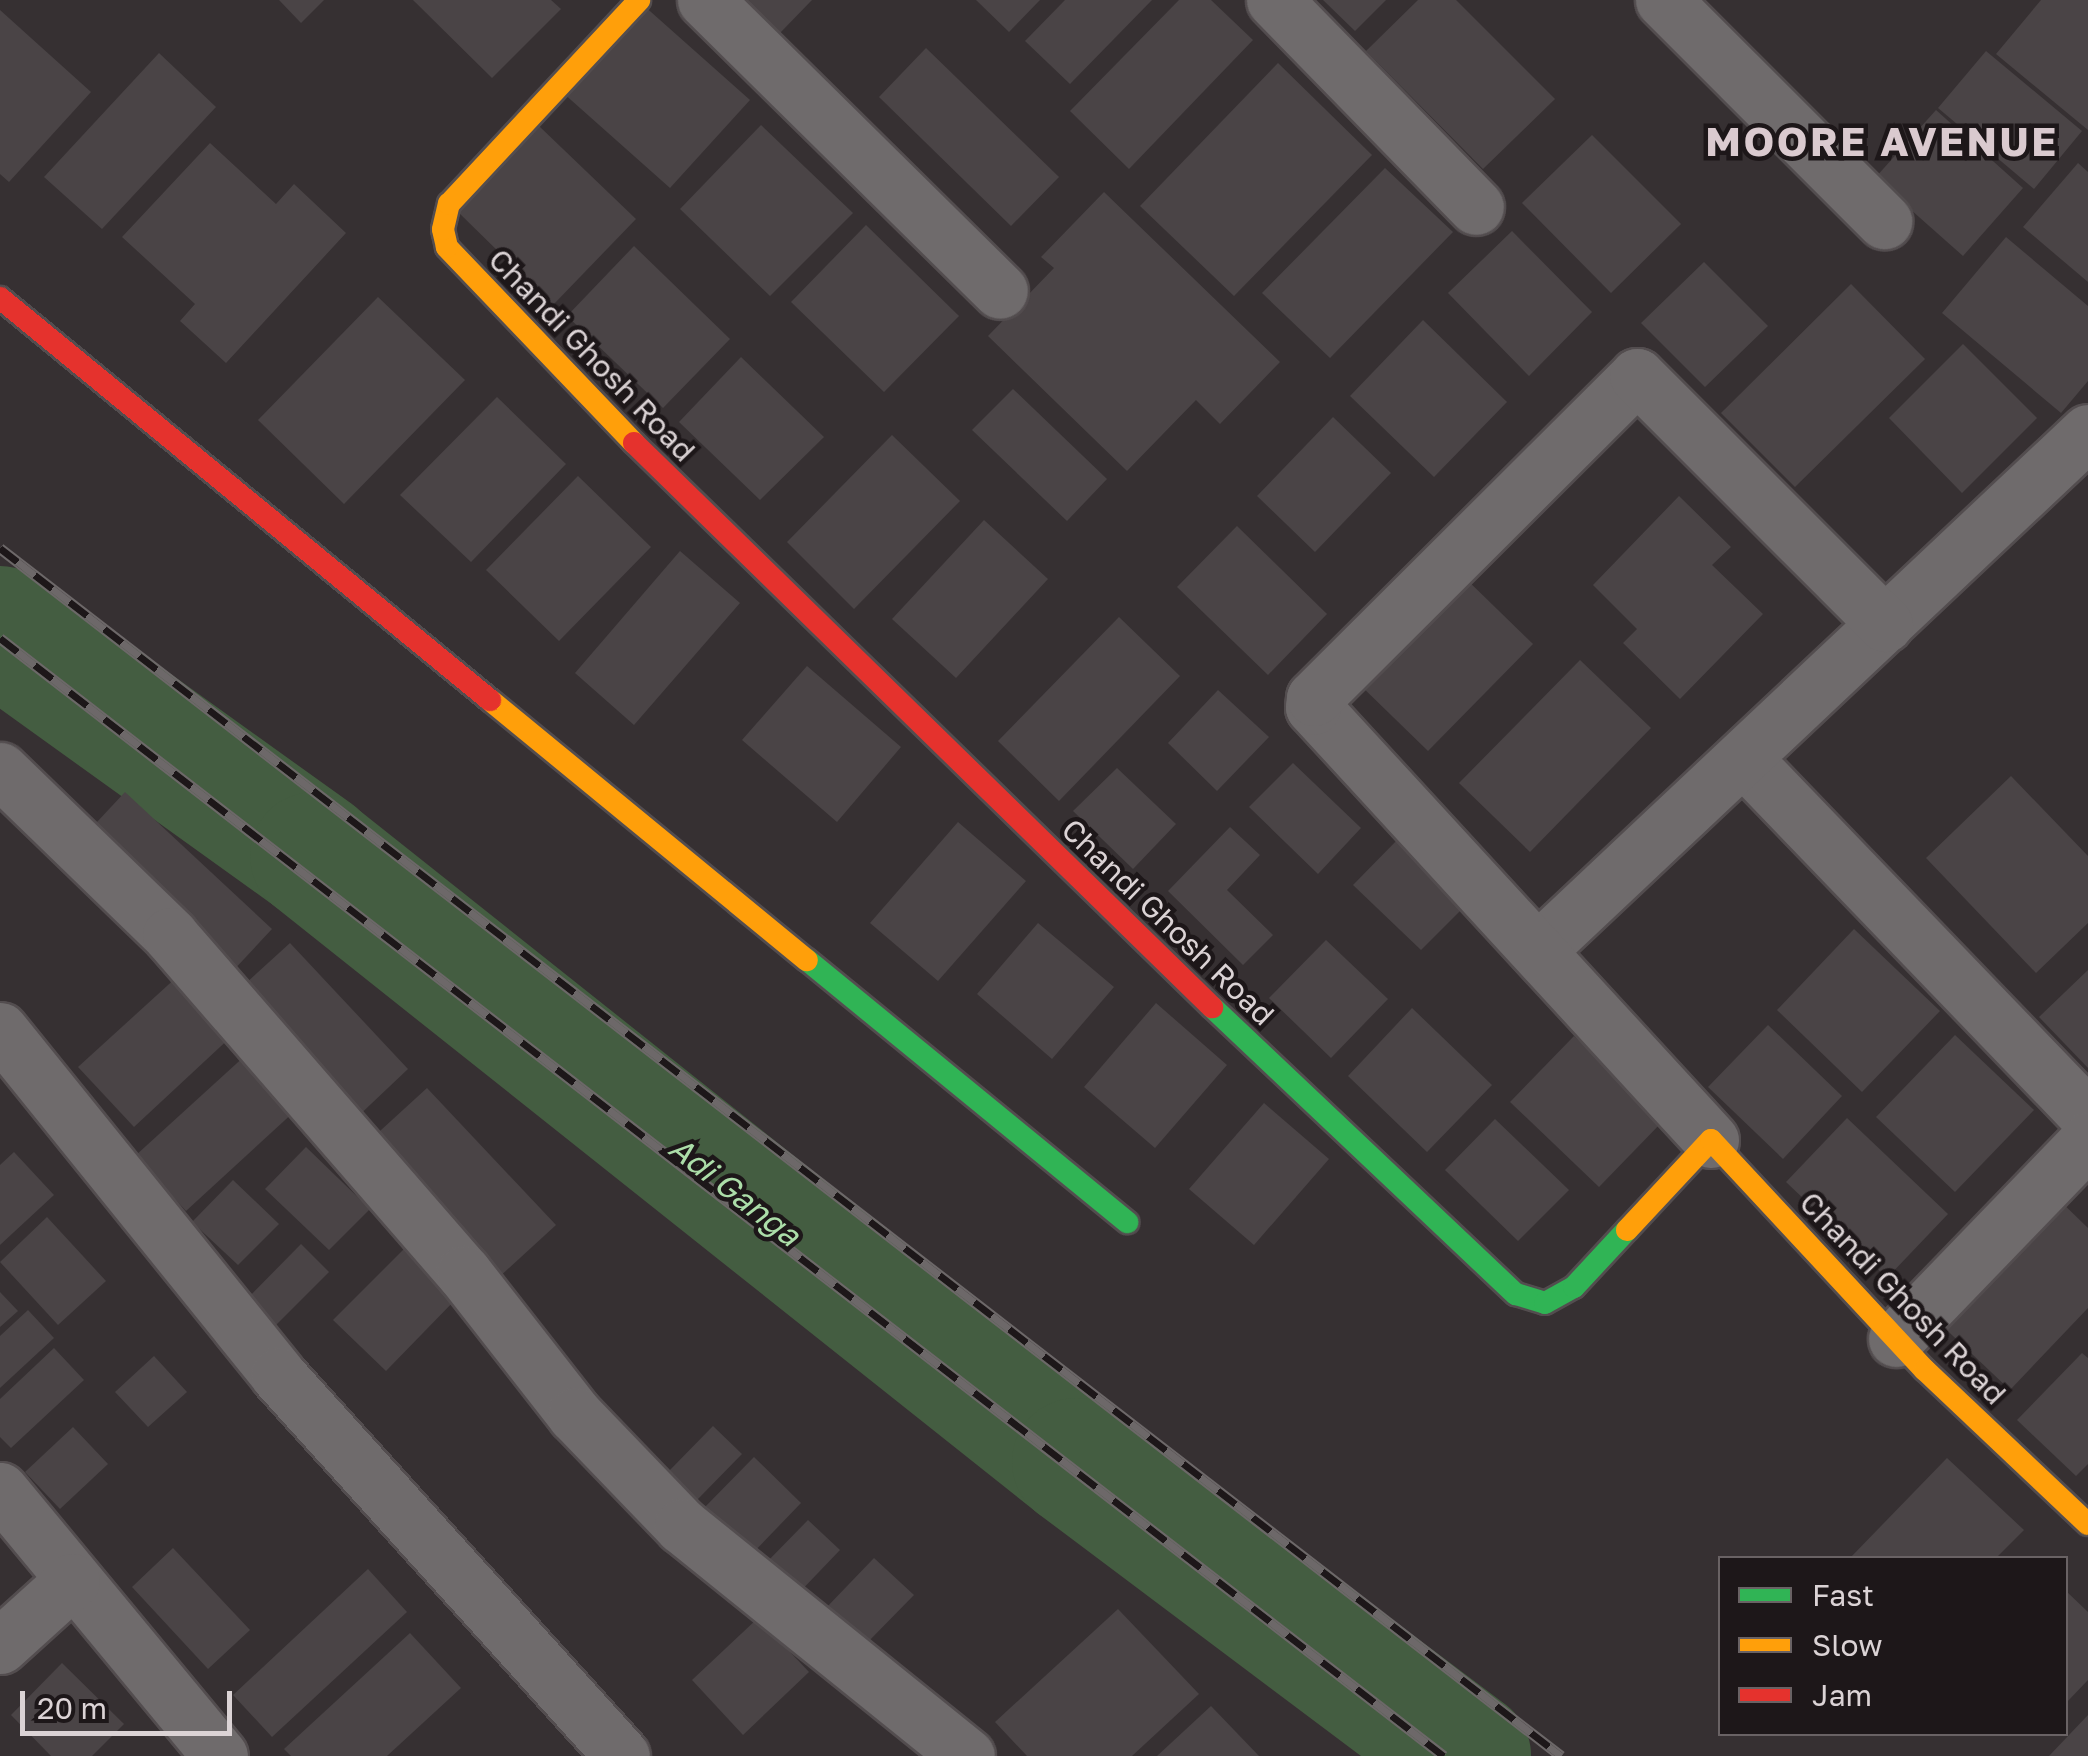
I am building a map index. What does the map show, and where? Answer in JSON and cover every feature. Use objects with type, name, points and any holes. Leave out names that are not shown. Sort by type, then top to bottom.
[{"type":"street","name":"Chandi Ghosh Road","points":[[639,0],[448,204],[443,228],[447,247],[574,384],[1121,922],[1516,1294],[1545,1303],[1574,1287],[1710,1140],[1896,1339],[2088,1524]]},
{"type":"street","points":[[705,0],[1000,290]]},
{"type":"street","points":[[1274,0],[1476,207]]},
{"type":"street","points":[[1663,0],[1884,220]]},
{"type":"street","points":[[0,298],[1127,1222]]},
{"type":"street","points":[[1710,1140],[1312,703],[1631,378],[1644,378],[1885,624]]},
{"type":"street","points":[[1539,949],[2088,432]]},
{"type":"street","points":[[1743,758],[2088,1117]]},
{"type":"street","points":[[0,770],[194,961],[464,1273],[575,1415],[682,1526],[967,1756]]},
{"type":"street","points":[[0,1030],[278,1375],[622,1756]]},
{"type":"street","points":[[1896,1339],[2088,1140]]},
{"type":"street","points":[[0,1490],[220,1756]]},
{"type":"street","points":[[0,1646],[72,1581]]},
{"type":"building","points":[[279,0],[324,0],[301,23]]},
{"type":"building","points":[[413,0],[551,0],[561,9],[492,78]]},
{"type":"building","points":[[745,0],[812,0],[780,33]]},
{"type":"building","points":[[976,0],[1040,0],[1009,32]]},
{"type":"building","points":[[1065,0],[1152,0],[1070,84],[1025,41]]},
{"type":"building","points":[[1179,0],[1211,0],[1253,40],[1129,169],[1070,111]]},
{"type":"building","points":[[1323,0],[1386,0],[1355,31]]},
{"type":"building","points":[[1418,0],[1456,0],[1555,99],[1483,169],[1366,51]]},
{"type":"building","points":[[2041,0],[2088,0],[2088,130],[1996,54]]},
{"type":"building","points":[[642,4],[750,100],[670,188],[562,92]]},
{"type":"building","points":[[0,10],[91,92],[9,182],[0,174]]},
{"type":"building","points":[[926,48],[1059,177],[1011,226],[879,97]]},
{"type":"building","points":[[1986,51],[2082,131],[2034,189],[1938,108]]},
{"type":"building","points":[[159,53],[216,107],[102,229],[44,177]]},
{"type":"building","points":[[1278,63],[1372,155],[1234,296],[1140,206]]},
{"type":"building","points":[[1936,110],[2023,188],[1963,256],[1875,178]]},
{"type":"building","points":[[761,125],[853,213],[770,296],[680,209]]},
{"type":"building","points":[[539,126],[636,219],[553,305],[456,210]]},
{"type":"building","points":[[1592,135],[1681,224],[1611,293],[1522,203]]},
{"type":"building","points":[[210,143],[276,204],[294,184],[346,233],[226,363],[180,321],[195,304],[122,237]]},
{"type":"building","points":[[2078,163],[2088,172],[2088,282],[2023,227]]},
{"type":"building","points":[[1385,168],[1453,232],[1330,358],[1262,293]]},
{"type":"building","points":[[1104,192],[1280,362],[1220,424],[1196,400],[1127,471],[988,336],[1054,268],[1041,257]]},
{"type":"building","points":[[866,225],[959,316],[884,392],[791,302]]},
{"type":"building","points":[[1512,231],[1592,312],[1529,376],[1448,293]]},
{"type":"building","points":[[2006,237],[2088,306],[2088,381],[2061,413],[1942,313]]},
{"type":"building","points":[[634,246],[730,339],[663,408],[567,316]]},
{"type":"building","points":[[1704,262],[1768,326],[1705,387],[1641,323]]},
{"type":"building","points":[[1851,284],[1925,359],[1795,487],[1721,413]]},
{"type":"building","points":[[378,297],[465,380],[344,504],[258,420]]},
{"type":"building","points":[[1423,320],[1507,402],[1434,477],[1350,396]]},
{"type":"building","points":[[1963,344],[2037,418],[1962,493],[1889,418]]},
{"type":"building","points":[[741,357],[824,437],[760,500],[679,422]]},
{"type":"building","points":[[1013,389],[1107,479],[1067,521],[972,430]]},
{"type":"building","points":[[497,397],[566,464],[471,562],[400,495]]},
{"type":"building","points":[[1333,417],[1391,473],[1315,552],[1257,496]]},
{"type":"building","points":[[892,435],[960,501],[854,609],[787,542]]},
{"type":"building","points":[[578,476],[651,547],[559,641],[486,570]]},
{"type":"building","points":[[1679,496],[1731,547],[1712,565],[1763,614],[1680,699],[1623,643],[1637,629],[1593,585]]},
{"type":"building","points":[[984,520],[1048,579],[956,678],[892,619]]},
{"type":"building","points":[[1237,526],[1327,614],[1268,675],[1177,587]]},
{"type":"building","points":[[680,551],[740,603],[634,725],[575,673]]},
{"type":"building","points":[[1461,574],[1533,644],[1428,751],[1356,681]]},
{"type":"building","points":[[1119,617],[1180,676],[1059,801],[998,741]]},
{"type":"building","points":[[1580,660],[1651,728],[1530,852],[1459,783]]},
{"type":"building","points":[[807,666],[901,747],[837,822],[742,740]]},
{"type":"building","points":[[1218,690],[1269,737],[1217,791],[1168,743]]},
{"type":"building","points":[[1293,763],[1361,828],[1318,874],[1249,807]]},
{"type":"building","points":[[1117,768],[1176,824],[1133,869],[1073,811]]},
{"type":"building","points":[[2011,776],[2088,856],[2088,923],[2036,973],[1926,858]]},
{"type":"building","points":[[125,792],[272,929],[230,974],[83,837]]},
{"type":"building","points":[[958,822],[1026,881],[938,981],[870,923]]},
{"type":"building","points":[[1230,827],[1260,855],[1227,890],[1273,935],[1243,965],[1168,891]]},
{"type":"building","points":[[1401,836],[1469,902],[1421,950],[1353,885]]},
{"type":"building","points":[[1038,923],[1114,987],[1052,1059],[977,994]]},
{"type":"building","points":[[1854,929],[1940,1011],[1862,1092],[1777,1010]]},
{"type":"building","points":[[1326,940],[1388,999],[1331,1058],[1269,998]]},
{"type":"building","points":[[290,943],[408,1069],[352,1122],[233,995]]},
{"type":"building","points":[[2088,970],[2088,1068],[2039,1017]]},
{"type":"building","points":[[179,975],[234,1034],[134,1127],[78,1067]]},
{"type":"building","points":[[1156,1003],[1227,1065],[1155,1148],[1084,1087]]},
{"type":"building","points":[[1412,1008],[1492,1085],[1427,1152],[1348,1076]]},
{"type":"building","points":[[1768,1025],[1842,1096],[1783,1159],[1708,1087]]},
{"type":"building","points":[[1955,1035],[2034,1110],[1955,1192],[1876,1117]]},
{"type":"building","points":[[1574,1036],[1663,1121],[1599,1187],[1510,1102]]},
{"type":"building","points":[[258,1044],[308,1099],[186,1211],[135,1156]]},
{"type":"building","points":[[427,1088],[556,1225],[497,1279],[369,1141]]},
{"type":"building","points":[[1264,1103],[1329,1159],[1254,1245],[1189,1189]]},
{"type":"building","points":[[1847,1118],[1948,1214],[1887,1278],[1786,1182]]},
{"type":"building","points":[[1495,1119],[1569,1190],[1518,1241],[1445,1170]]},
{"type":"building","points":[[306,1147],[370,1209],[329,1250],[265,1189]]},
{"type":"building","points":[[14,1152],[54,1195],[0,1245],[0,1165]]},
{"type":"building","points":[[233,1180],[279,1224],[238,1265],[192,1222]]},
{"type":"building","points":[[2053,1194],[2088,1228],[2088,1308],[2010,1390],[1934,1318]]},
{"type":"building","points":[[47,1217],[106,1281],[58,1325],[0,1262]]},
{"type":"building","points":[[301,1244],[329,1272],[270,1331],[242,1304]]},
{"type":"building","points":[[405,1248],[457,1298],[386,1371],[333,1320]]},
{"type":"building","points":[[0,1292],[18,1311],[0,1327]]},
{"type":"building","points":[[28,1310],[54,1338],[0,1388],[0,1336]]},
{"type":"building","points":[[54,1348],[84,1380],[11,1448],[0,1437],[0,1399]]},
{"type":"building","points":[[2082,1353],[2088,1358],[2088,1464],[2076,1476],[2017,1420]]},
{"type":"building","points":[[154,1356],[187,1392],[148,1427],[115,1392]]},
{"type":"building","points":[[713,1426],[742,1454],[697,1500],[668,1472]]},
{"type":"building","points":[[73,1427],[108,1464],[60,1509],[25,1472]]},
{"type":"building","points":[[754,1457],[801,1503],[749,1557],[702,1510]]},
{"type":"building","points":[[1947,1458],[2024,1530],[1998,1556],[1852,1556]]},
{"type":"building","points":[[808,1520],[840,1550],[794,1598],[763,1566]]},
{"type":"building","points":[[173,1548],[250,1630],[208,1669],[132,1587]]},
{"type":"building","points":[[874,1558],[914,1595],[864,1646],[825,1609]]},
{"type":"building","points":[[368,1569],[407,1612],[272,1737],[233,1695]]},
{"type":"building","points":[[2068,1593],[2088,1612],[2088,1680],[2068,1701]]},
{"type":"building","points":[[1118,1609],[1199,1694],[1132,1756],[1027,1756],[995,1722]]},
{"type":"building","points":[[758,1618],[809,1672],[743,1735],[692,1680]]},
{"type":"building","points":[[410,1633],[461,1688],[387,1756],[291,1756],[284,1749]]},
{"type":"building","points":[[62,1663],[124,1724],[92,1756],[51,1756],[11,1715]]},
{"type":"building","points":[[1211,1706],[1259,1756],[1157,1756]]},
{"type":"building","points":[[2088,1715],[2088,1756],[2049,1756]]},
{"type":"waterway","name":"Adi Ganga","points":[[0,630],[314,856],[1076,1462],[1467,1756]]},
{"type":"railway","points":[[0,548],[1561,1756]]},
{"type":"railway","points":[[0,638],[1444,1756]]},
{"type":"traffic: fast","points":[[807,960],[1127,1222]]},
{"type":"traffic: fast","points":[[1212,1007],[1516,1294],[1545,1303],[1574,1287],[1627,1230]]},
{"type":"traffic: slow","points":[[634,443],[447,247],[443,229],[449,204],[639,0]]},
{"type":"traffic: slow","points":[[490,700],[807,960]]},
{"type":"traffic: slow","points":[[1627,1230],[1711,1140],[1925,1370],[2088,1524]]},
{"type":"traffic: jam","points":[[0,298],[490,700]]},
{"type":"traffic: jam","points":[[634,443],[1212,1007]]},
{"type":"district","name":"MOORE AVENUE","points":[[1882,141]]}]
